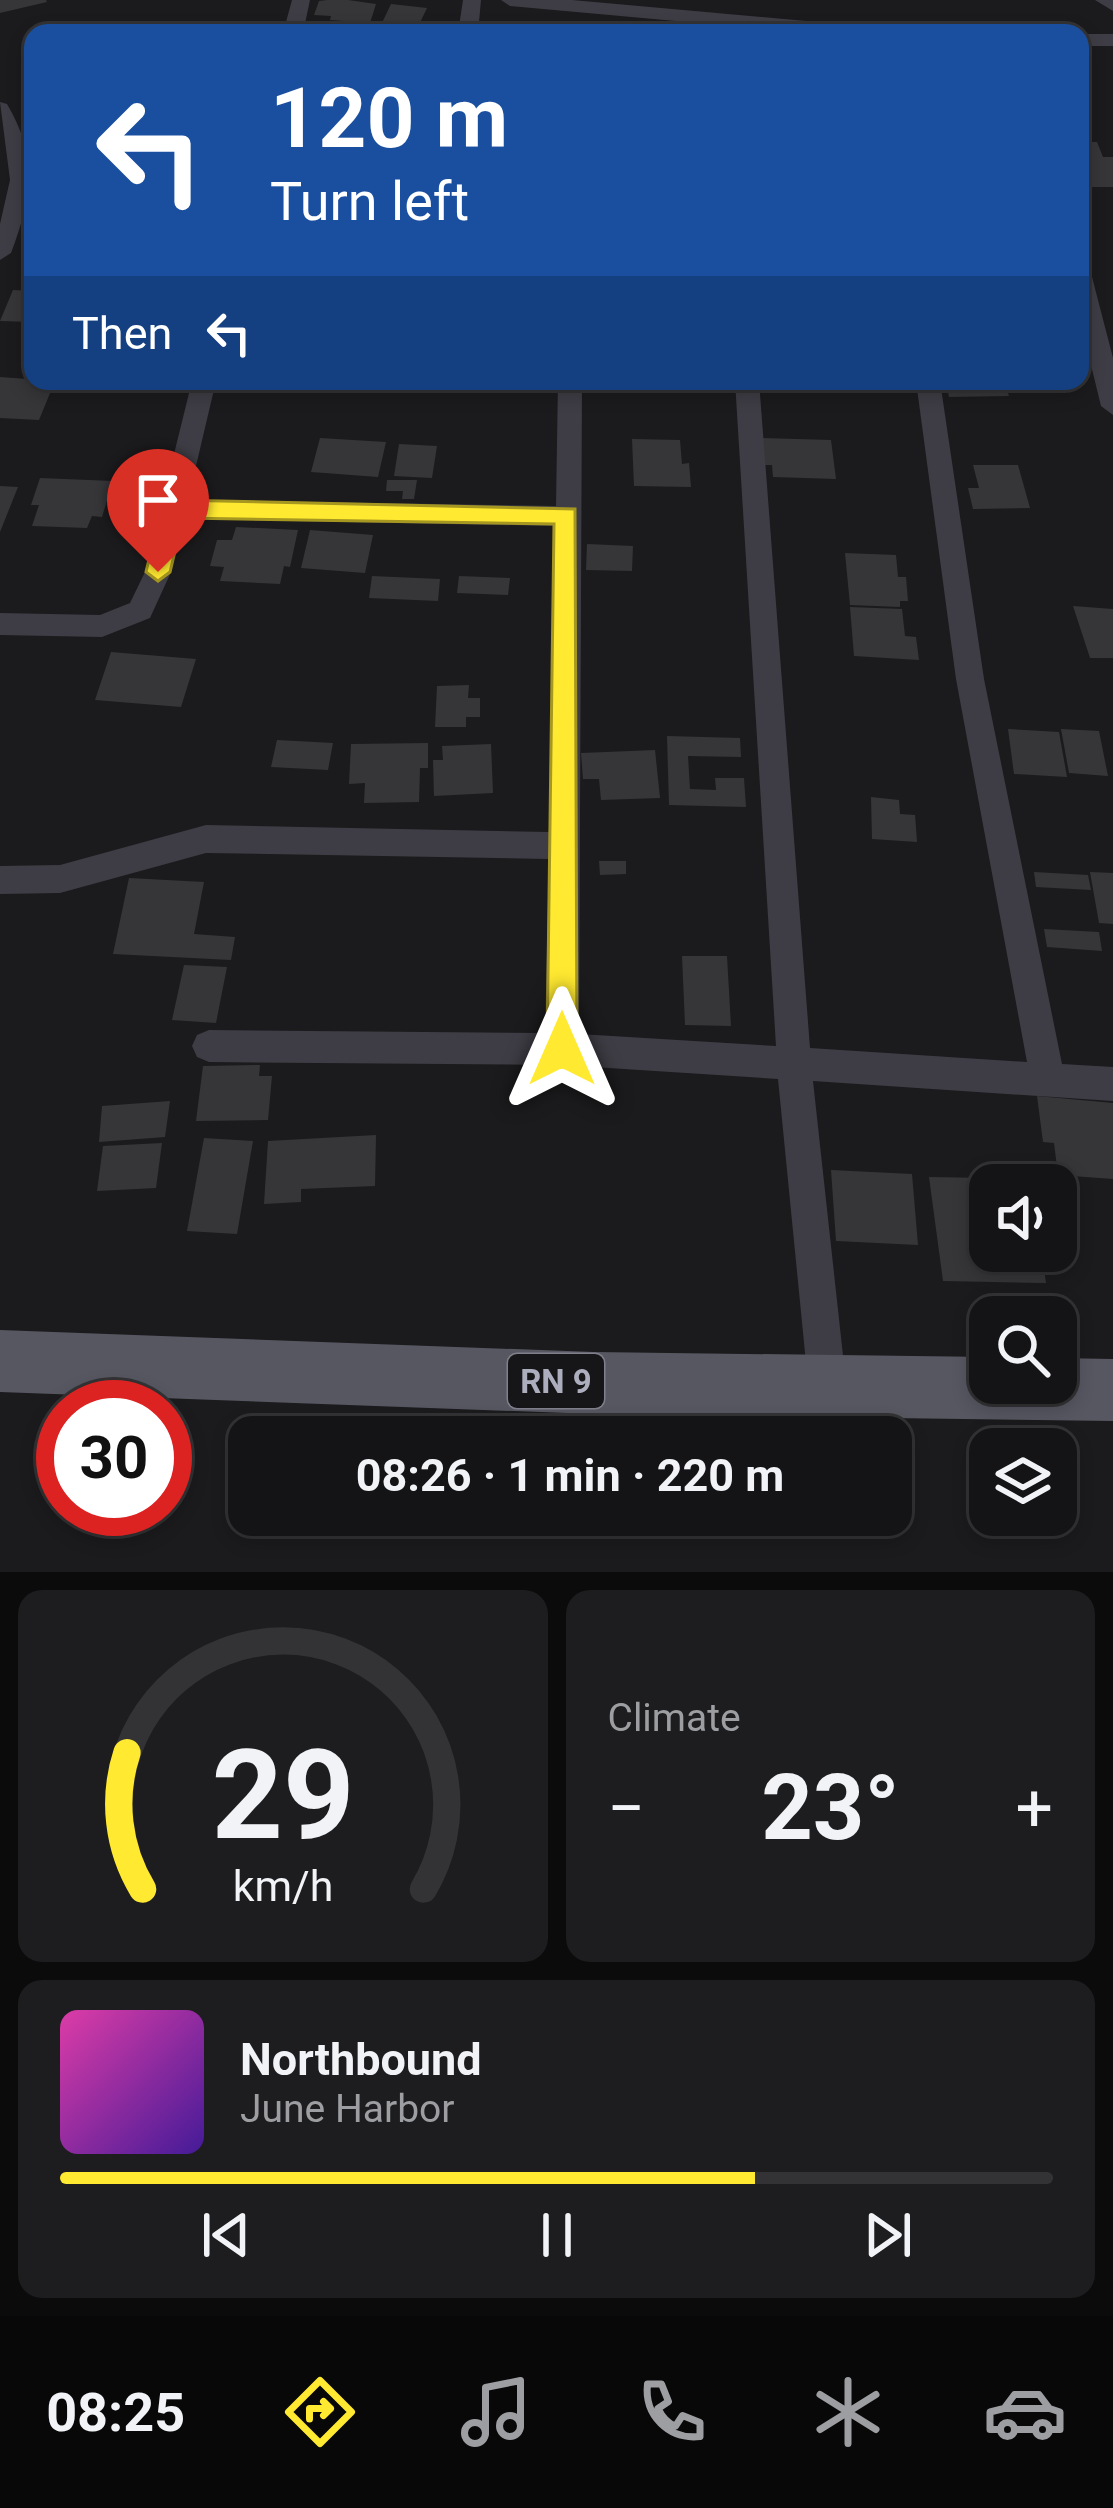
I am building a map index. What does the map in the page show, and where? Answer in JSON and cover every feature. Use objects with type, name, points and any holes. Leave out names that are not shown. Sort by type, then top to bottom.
[{"type":"main road","name":"RN 9","points":[[0,1361],[594,1383],[1113,1390]]},
{"type":"street","points":[[510,0],[760,24]]},
{"type":"street","points":[[1103,0],[1113,5]]},
{"type":"street","points":[[0,108],[9,142],[24,171]]},
{"type":"street","points":[[0,254],[24,178]]},
{"type":"street","points":[[1089,309],[1113,406]]},
{"type":"street","points":[[0,624],[102,626],[140,610],[158,572],[202,390]]},
{"type":"street","points":[[562,1049],[570,390]]},
{"type":"street","points":[[748,390],[794,1066],[827,1383]]},
{"type":"street","points":[[929,390],[970,679],[1048,1081]]},
{"type":"street","points":[[173,509],[566,516]]},
{"type":"street","points":[[0,880],[60,879],[206,839],[562,846]]},
{"type":"street","points":[[209,1046],[562,1049],[1113,1084]]},
{"type":"building","points":[[0,0],[46,0],[47,2],[0,13]]},
{"type":"building","points":[[319,1],[376,4],[370,23],[314,15]]},
{"type":"building","points":[[391,4],[427,8],[419,24],[381,24]]},
{"type":"building","points":[[1089,142],[1097,142],[1103,157],[1113,157],[1113,187],[1089,187]]},
{"type":"building","points":[[13,290],[24,291],[24,322],[0,321]]},
{"type":"building","points":[[0,377],[24,379],[24,390],[51,390],[39,420],[0,418]]},
{"type":"building","points":[[948,390],[1007,390],[1009,396],[949,397]]},
{"type":"building","points":[[320,438],[386,442],[378,477],[311,472]]},
{"type":"building","points":[[758,438],[831,440],[836,479],[773,477],[772,465],[760,465]]},
{"type":"building","points":[[632,439],[680,440],[691,487],[634,486]]},
{"type":"building","points":[[399,444],[437,446],[432,478],[394,476]]},
{"type":"building","points":[[973,465],[1018,465],[1030,508],[973,509],[968,488],[979,488]]},
{"type":"building","points":[[40,478],[113,481],[102,517],[92,516],[87,528],[32,526],[39,505],[31,505]]},
{"type":"building","points":[[387,480],[417,480],[414,499],[402,499],[403,491],[386,491]]},
{"type":"building","points":[[0,486],[18,487],[0,532]]},
{"type":"building","points":[[236,527],[298,530],[290,567],[284,566],[280,584],[220,581],[224,567],[210,566],[217,540],[232,540]]},
{"type":"building","points":[[310,530],[373,535],[365,573],[301,568]]},
{"type":"building","points":[[587,544],[633,546],[632,571],[586,570]]},
{"type":"building","points":[[845,553],[896,555],[898,577],[906,577],[908,601],[900,601],[900,607],[850,605]]},
{"type":"building","points":[[372,576],[440,579],[438,601],[369,598]]},
{"type":"building","points":[[459,576],[510,578],[508,595],[457,593]]},
{"type":"building","points":[[1073,606],[1113,609],[1113,658],[1090,658]]},
{"type":"building","points":[[850,607],[902,609],[905,636],[916,637],[919,660],[854,656]]},
{"type":"building","points":[[111,652],[196,659],[181,707],[95,700]]},
{"type":"building","points":[[469,685],[468,698],[480,698],[480,717],[466,717],[466,727],[435,727],[437,686]]},
{"type":"building","points":[[1008,729],[1059,732],[1067,777],[1014,774]]},
{"type":"building","points":[[1061,729],[1099,731],[1108,776],[1069,773]]},
{"type":"building","points":[[667,736],[740,738],[741,757],[688,756],[690,789],[716,790],[715,778],[744,778],[746,807],[669,805]]},
{"type":"building","points":[[277,740],[333,743],[328,770],[271,767]]},
{"type":"building","points":[[428,743],[428,768],[420,768],[419,802],[364,803],[365,783],[349,784],[351,744]]},
{"type":"building","points":[[491,744],[493,793],[434,796],[433,760],[443,760],[442,746]]},
{"type":"building","points":[[655,750],[660,798],[601,800],[599,779],[583,779],[581,753]]},
{"type":"building","points":[[871,797],[899,800],[900,814],[915,815],[917,842],[872,839]]},
{"type":"building","points":[[599,861],[626,861],[626,874],[600,875]]},
{"type":"building","points":[[1034,872],[1088,875],[1091,890],[1036,887]]},
{"type":"building","points":[[1090,872],[1113,873],[1113,924],[1099,923]]},
{"type":"building","points":[[129,878],[204,882],[194,934],[235,937],[231,960],[113,954]]},
{"type":"building","points":[[1044,929],[1099,932],[1102,951],[1047,947]]},
{"type":"building","points":[[682,956],[727,956],[731,1026],[685,1025]]},
{"type":"building","points":[[184,965],[227,967],[216,1023],[172,1020]]},
{"type":"building","points":[[260,1065],[259,1076],[272,1076],[268,1120],[196,1121],[203,1066]]},
{"type":"building","points":[[1037,1096],[1113,1103],[1113,1179],[1077,1176],[1077,1164],[1057,1164],[1054,1143],[1043,1142]]},
{"type":"building","points":[[170,1101],[165,1137],[99,1142],[102,1106]]},
{"type":"building","points":[[376,1135],[375,1186],[301,1189],[301,1202],[264,1204],[268,1141]]},
{"type":"building","points":[[204,1138],[253,1141],[237,1234],[187,1231]]},
{"type":"building","points":[[162,1143],[156,1188],[97,1191],[103,1146]]},
{"type":"building","points":[[831,1170],[912,1174],[918,1245],[836,1241]]},
{"type":"building","points":[[929,1177],[969,1178],[969,1272],[1044,1272],[1046,1283],[943,1281]]},
{"type":"route","points":[[158,572],[173,509],[566,516],[562,1049]]}]
